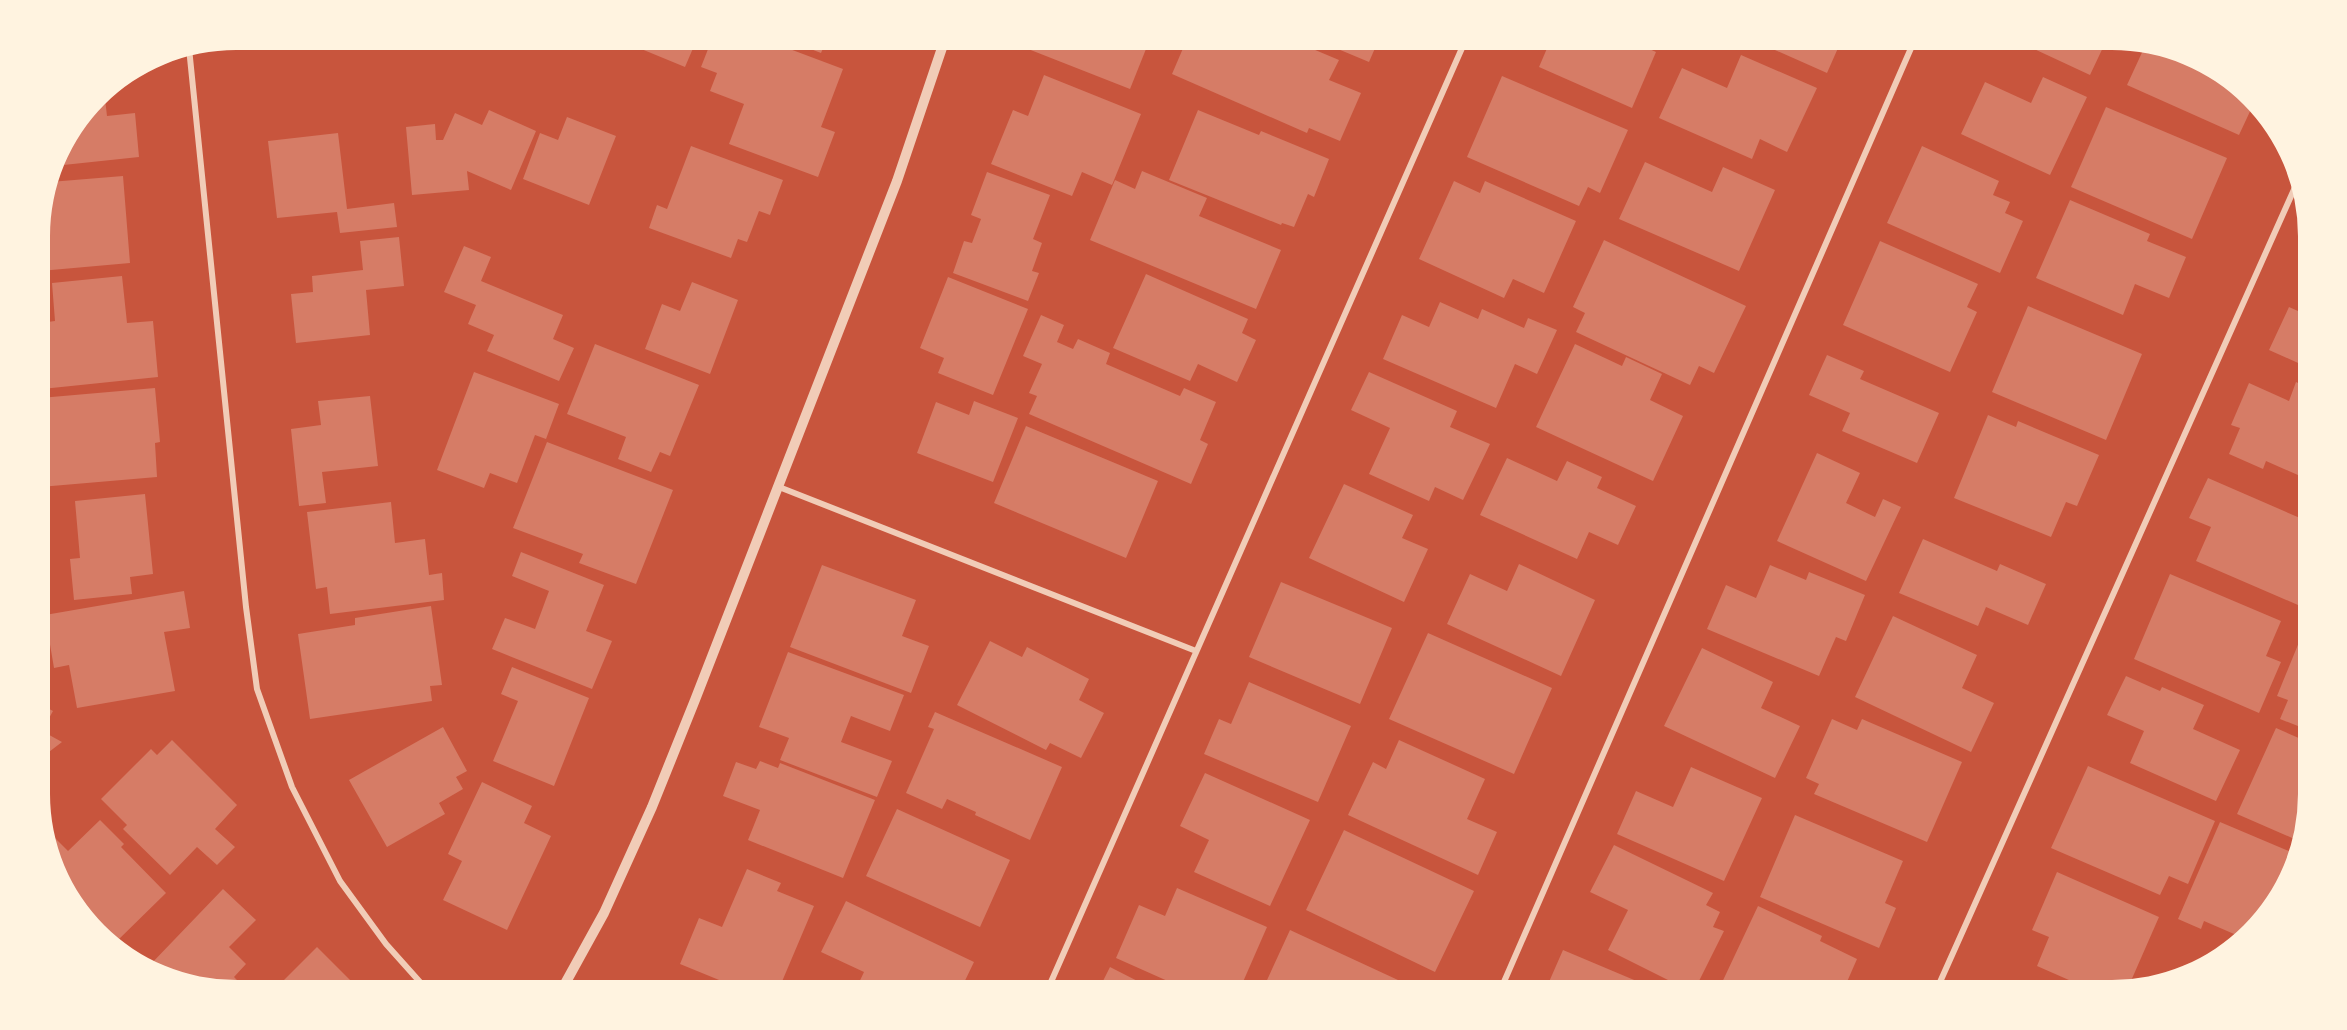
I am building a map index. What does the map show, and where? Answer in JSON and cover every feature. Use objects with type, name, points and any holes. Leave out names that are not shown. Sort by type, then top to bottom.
[{"type":"street","points":[[567,980],[604,913],[652,807],[897,181],[941,50]]},
{"type":"street","points":[[1052,980],[1461,50]]},
{"type":"street","points":[[1505,980],[1910,50]]},
{"type":"street","points":[[190,56],[246,607],[257,689],[292,787],[340,881],[386,944],[418,980]]},
{"type":"street","points":[[1941,980],[2292,194]]},
{"type":"street","points":[[778,487],[1196,651]]},
{"type":"building","points":[[644,50],[692,50],[685,67]]},
{"type":"building","points":[[708,50],[792,50],[843,69],[821,127],[835,132],[818,177],[729,144],[744,104],[710,91],[717,73],[701,67]]},
{"type":"building","points":[[1031,50],[1146,50],[1130,89]]},
{"type":"building","points":[[1182,50],[1315,50],[1339,60],[1329,80],[1361,93],[1340,141],[1309,128],[1307,133],[1172,74]]},
{"type":"building","points":[[1340,50],[1374,50],[1369,62]]},
{"type":"building","points":[[1546,50],[1652,50],[1656,52],[1632,108],[1539,67]]},
{"type":"building","points":[[1775,50],[1837,50],[1827,73]]},
{"type":"building","points":[[2037,50],[2102,50],[2090,75]]},
{"type":"building","points":[[2142,52],[2148,53],[2171,59],[2204,74],[2225,88],[2250,112],[2239,135],[2127,85]]},
{"type":"building","points":[[1741,55],[1817,88],[1787,152],[1760,139],[1752,159],[1659,118],[1682,68],[1727,88]]},
{"type":"building","points":[[1044,75],[1141,114],[1112,185],[1082,172],[1072,196],[991,164],[1013,110],[1028,116]]},
{"type":"building","points":[[1502,76],[1628,130],[1600,193],[1588,187],[1579,206],[1467,157]]},
{"type":"building","points":[[2043,77],[2087,97],[2050,175],[1961,134],[1985,82],[2031,103]]},
{"type":"building","points":[[105,103],[107,116],[135,113],[139,157],[64,165],[81,132]]},
{"type":"building","points":[[2106,107],[2227,158],[2192,239],[2071,187]]},
{"type":"building","points":[[489,110],[536,131],[511,190],[467,171],[469,190],[412,195],[406,127],[435,124],[436,140],[443,140],[455,113],[482,125]]},
{"type":"building","points":[[1198,110],[1259,135],[1261,131],[1329,159],[1314,197],[1308,194],[1294,227],[1282,223],[1281,225],[1169,180]]},
{"type":"building","points":[[567,117],[616,136],[589,205],[523,179],[540,133],[558,140]]},
{"type":"building","points":[[338,133],[347,209],[394,203],[397,227],[340,233],[337,212],[277,218],[268,141]]},
{"type":"building","points":[[691,146],[783,180],[770,215],[759,211],[747,242],[738,239],[731,258],[649,228],[657,205],[667,209]]},
{"type":"building","points":[[1922,146],[1999,181],[1993,195],[2010,202],[2005,213],[2023,221],[2000,273],[1887,223]]},
{"type":"building","points":[[1645,162],[1712,192],[1723,167],[1775,190],[1739,271],[1619,219]]},
{"type":"building","points":[[1142,171],[1207,198],[1199,216],[1281,250],[1256,309],[1090,240],[1115,180],[1135,189]]},
{"type":"building","points":[[987,172],[1050,195],[1033,239],[1042,243],[1032,271],[1039,273],[1028,301],[953,273],[964,241],[972,243],[981,219],[971,215]]},
{"type":"building","points":[[123,176],[130,263],[50,270],[51,211],[58,181]]},
{"type":"building","points":[[1454,181],[1480,193],[1485,181],[1576,221],[1544,293],[1513,279],[1504,298],[1419,259]]},
{"type":"building","points":[[2070,200],[2150,234],[2147,241],[2186,257],[2169,298],[2135,284],[2123,315],[2036,278]]},
{"type":"building","points":[[399,237],[404,286],[366,290],[370,335],[296,343],[291,294],[313,292],[312,276],[363,270],[360,241]]},
{"type":"building","points":[[1604,240],[1746,306],[1714,373],[1699,366],[1690,385],[1576,332],[1585,313],[1573,307]]},
{"type":"building","points":[[1880,241],[1978,284],[1967,307],[1977,312],[1950,372],[1843,325]]},
{"type":"building","points":[[464,246],[491,257],[481,281],[563,315],[553,339],[574,348],[559,381],[487,351],[494,335],[468,324],[476,305],[444,292]]},
{"type":"building","points":[[1146,274],[1248,319],[1242,333],[1256,340],[1237,382],[1198,364],[1190,381],[1113,348]]},
{"type":"building","points":[[122,276],[127,323],[153,321],[158,377],[50,388],[50,322],[55,321],[52,283]]},
{"type":"building","points":[[948,277],[1028,309],[993,395],[938,373],[944,358],[920,348]]},
{"type":"building","points":[[692,282],[738,300],[710,374],[645,349],[662,304],[680,311]]},
{"type":"building","points":[[1440,302],[1478,319],[1482,309],[1524,328],[1528,318],[1557,330],[1537,374],[1515,364],[1496,408],[1383,359],[1402,315],[1429,327]]},
{"type":"building","points":[[2028,306],[2142,354],[2106,440],[1992,392]]},
{"type":"building","points":[[2289,307],[2298,311],[2298,363],[2269,350]]},
{"type":"building","points":[[1041,315],[1064,325],[1057,342],[1073,349],[1078,339],[1110,353],[1106,364],[1180,396],[1184,388],[1216,402],[1200,440],[1208,444],[1191,484],[1029,414],[1037,396],[1029,393],[1042,364],[1023,356]]},
{"type":"building","points":[[595,344],[699,385],[670,456],[660,452],[651,472],[618,459],[626,437],[567,414]]},
{"type":"building","points":[[1575,344],[1622,366],[1626,357],[1662,374],[1650,400],[1683,416],[1653,481],[1536,427]]},
{"type":"building","points":[[1827,355],[1864,371],[1860,379],[1939,413],[1917,463],[1842,431],[1850,413],[1809,395]]},
{"type":"building","points":[[474,372],[559,404],[546,439],[535,435],[517,483],[490,473],[484,488],[437,470]]},
{"type":"building","points":[[1369,372],[1457,411],[1450,427],[1490,444],[1463,500],[1435,487],[1429,501],[1369,474],[1390,428],[1351,410]]},
{"type":"building","points":[[2296,382],[2298,383],[2298,475],[2266,461],[2263,469],[2229,454],[2240,428],[2231,425],[2249,383],[2289,401]]},
{"type":"building","points":[[155,388],[160,442],[155,443],[157,477],[50,486],[50,397]]},
{"type":"building","points":[[370,396],[378,466],[322,472],[326,503],[299,506],[291,429],[321,425],[318,401]]},
{"type":"building","points":[[974,401],[1018,418],[993,482],[917,453],[936,402],[969,415]]},
{"type":"building","points":[[1988,415],[2016,427],[2018,421],[2099,455],[2077,506],[2066,502],[2051,537],[1954,498]]},
{"type":"building","points":[[1026,426],[1158,481],[1126,558],[994,503]]},
{"type":"building","points":[[547,442],[673,490],[636,584],[579,563],[583,554],[513,528]]},
{"type":"building","points":[[1817,453],[1860,473],[1846,503],[1875,517],[1883,499],[1901,507],[1866,581],[1777,541]]},
{"type":"building","points":[[1507,458],[1557,481],[1567,461],[1602,477],[1597,488],[1636,506],[1618,545],[1589,532],[1577,559],[1480,515]]},
{"type":"building","points":[[2208,478],[2298,517],[2298,605],[2196,561],[2211,527],[2189,518]]},
{"type":"building","points":[[1344,484],[1413,515],[1402,538],[1428,549],[1404,602],[1309,558]]},
{"type":"building","points":[[145,494],[153,574],[130,577],[132,594],[74,600],[70,559],[80,558],[75,501]]},
{"type":"building","points":[[391,502],[395,543],[425,539],[429,575],[442,573],[444,600],[330,614],[327,587],[316,589],[307,512]]},
{"type":"building","points":[[1923,539],[1997,571],[2000,564],[2046,584],[2028,625],[1986,607],[1978,626],[1899,593]]},
{"type":"building","points":[[521,552],[604,585],[586,631],[612,641],[592,689],[492,649],[505,618],[535,629],[549,591],[512,576]]},
{"type":"building","points":[[1519,564],[1595,600],[1561,676],[1447,624],[1470,574],[1507,591]]},
{"type":"building","points":[[822,565],[916,600],[902,636],[929,646],[911,693],[790,647]]},
{"type":"building","points":[[1770,565],[1806,580],[1809,572],[1865,595],[1846,641],[1836,637],[1819,676],[1707,629],[1726,585],[1756,598]]},
{"type":"building","points":[[2170,574],[2281,621],[2266,656],[2281,662],[2259,713],[2134,659]]},
{"type":"building","points":[[1281,582],[1392,628],[1360,704],[1249,657]]},
{"type":"building","points":[[184,591],[190,628],[164,632],[175,691],[77,708],[69,665],[54,668],[50,644],[50,614]]},
{"type":"building","points":[[431,606],[442,685],[430,686],[432,701],[310,719],[298,634],[355,625],[355,618]]},
{"type":"building","points":[[1893,616],[1977,655],[1962,688],[1994,703],[1971,752],[1855,697]]},
{"type":"building","points":[[1428,633],[1552,688],[1514,774],[1389,719]]},
{"type":"building","points":[[990,641],[1022,657],[1027,647],[1089,679],[1079,700],[1104,713],[1081,758],[1050,743],[1046,750],[957,705]]},
{"type":"building","points":[[2298,645],[2298,726],[2280,719],[2288,700],[2277,696]]},
{"type":"building","points":[[1702,648],[1773,682],[1761,708],[1800,726],[1775,778],[1664,726]]},
{"type":"building","points":[[788,652],[904,695],[890,731],[851,716],[841,742],[892,761],[877,797],[780,760],[789,738],[759,727]]},
{"type":"building","points":[[512,667],[589,698],[554,786],[493,761],[518,701],[501,694]]},
{"type":"building","points":[[2126,676],[2160,691],[2162,687],[2204,705],[2193,729],[2240,750],[2216,801],[2130,763],[2144,731],[2107,715]]},
{"type":"building","points":[[1249,682],[1351,726],[1318,802],[1204,754],[1219,719],[1231,724]]},
{"type":"building","points":[[935,712],[1062,767],[1030,840],[975,815],[976,812],[947,799],[942,809],[906,793],[934,729],[928,727]]},
{"type":"building","points":[[1832,719],[1857,730],[1862,719],[1962,762],[1927,842],[1814,794],[1819,784],[1806,778]]},
{"type":"building","points":[[443,727],[467,771],[456,777],[463,789],[439,803],[445,814],[387,847],[349,780]]},
{"type":"building","points":[[2276,728],[2298,738],[2298,794],[2292,838],[2237,814]]},
{"type":"building","points":[[50,735],[62,742],[50,751]]},
{"type":"building","points":[[172,740],[237,805],[215,829],[235,847],[217,865],[197,847],[170,875],[123,829],[127,825],[101,799],[151,749],[157,755]]},
{"type":"building","points":[[1399,740],[1485,779],[1467,819],[1497,832],[1478,875],[1348,815],[1373,762],[1386,769]]},
{"type":"building","points":[[760,761],[778,768],[780,763],[875,800],[843,878],[748,840],[760,810],[723,796],[736,762],[756,769]]},
{"type":"building","points":[[2088,766],[2215,821],[2188,884],[2169,876],[2160,895],[2051,848]]},
{"type":"building","points":[[1691,767],[1762,798],[1724,881],[1617,834],[1636,791],[1673,807]]},
{"type":"building","points":[[1205,773],[1310,820],[1270,906],[1194,872],[1209,840],[1180,826]]},
{"type":"building","points":[[482,782],[532,806],[524,823],[551,836],[507,930],[443,900],[462,861],[448,854]]},
{"type":"building","points":[[897,809],[1010,860],[980,927],[866,876]]},
{"type":"building","points":[[1795,815],[1903,861],[1885,903],[1896,908],[1879,948],[1760,897]]},
{"type":"building","points":[[100,820],[124,844],[121,847],[166,893],[119,939],[88,908],[74,887],[55,838],[68,851]]},
{"type":"building","points":[[2220,822],[2288,851],[2273,887],[2259,908],[2234,934],[2204,921],[2201,929],[2178,919]]},
{"type":"building","points":[[1344,830],[1474,891],[1435,972],[1306,910]]},
{"type":"building","points":[[1614,845],[1713,893],[1706,905],[1720,912],[1713,927],[1724,931],[1700,980],[1668,980],[1608,950],[1628,910],[1590,892]]},
{"type":"building","points":[[747,869],[781,883],[777,891],[814,906],[783,980],[719,980],[680,964],[699,918],[722,927]]},
{"type":"building","points":[[2057,872],[2159,917],[2132,979],[2123,980],[2069,980],[2037,966],[2049,937],[2032,930]]},
{"type":"building","points":[[1177,888],[1267,927],[1244,980],[1165,980],[1116,958],[1139,905],[1165,916]]},
{"type":"building","points":[[223,889],[256,920],[229,947],[246,964],[234,977],[237,980],[199,977],[154,961]]},
{"type":"building","points":[[846,901],[974,962],[965,980],[860,980],[864,972],[821,952]]},
{"type":"building","points":[[1758,906],[1822,936],[1820,941],[1857,959],[1848,980],[1723,980]]},
{"type":"building","points":[[1290,930],[1398,980],[1267,980]]},
{"type":"building","points":[[317,947],[350,980],[284,980]]},
{"type":"building","points":[[1563,950],[1634,980],[1550,980]]},
{"type":"building","points":[[1110,967],[1135,980],[1104,980]]}]
